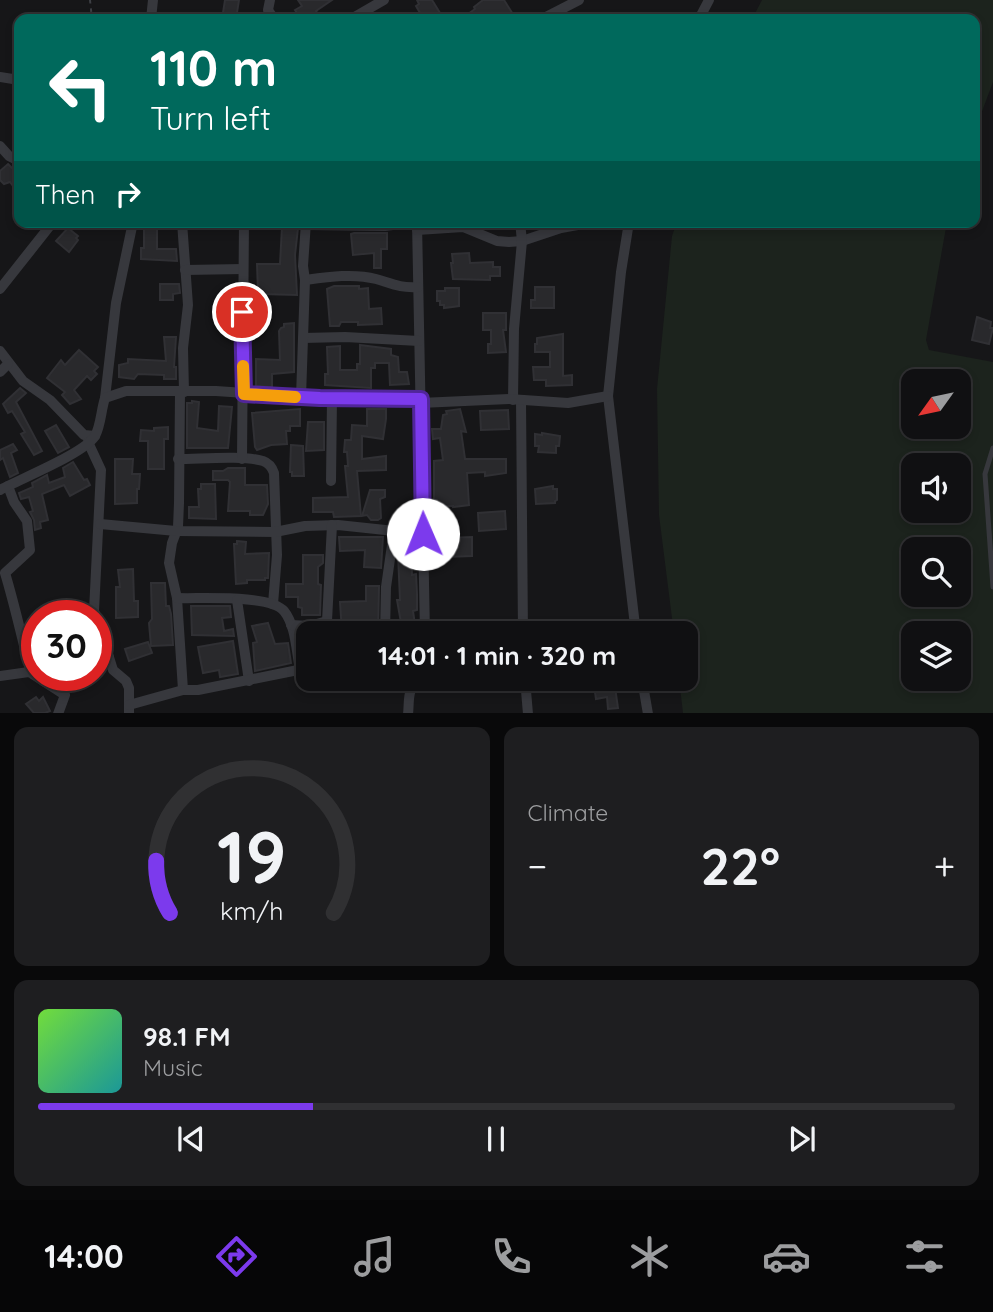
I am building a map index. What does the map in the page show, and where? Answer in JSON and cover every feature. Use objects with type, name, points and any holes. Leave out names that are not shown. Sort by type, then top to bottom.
[{"type":"street","points":[[368,4],[384,0]]},
{"type":"street","points":[[552,14],[579,0]]},
{"type":"street","points":[[0,146],[14,158]]},
{"type":"street","points":[[0,289],[48,228]]},
{"type":"street","points":[[95,600],[101,470],[92,439],[105,398],[116,303],[132,228]]},
{"type":"street","points":[[182,228],[188,305],[183,348],[178,459],[180,480],[176,531],[169,563],[177,598],[183,690]]},
{"type":"street","points":[[242,459],[244,228]]},
{"type":"street","points":[[301,397],[306,228]]},
{"type":"street","points":[[417,228],[425,621]]},
{"type":"street","points":[[466,228],[504,243],[523,241],[566,228]]},
{"type":"street","points":[[521,228],[523,241],[514,329],[523,621]]},
{"type":"street","points":[[628,228],[608,396],[634,621]]},
{"type":"street","points":[[185,270],[243,269]]},
{"type":"street","points":[[305,280],[351,277],[376,279],[401,288],[418,287]]},
{"type":"street","points":[[303,338],[419,341]]},
{"type":"street","points":[[0,351],[23,381],[50,400],[84,435],[92,439]]},
{"type":"street","points":[[0,372],[8,364]]},
{"type":"street","points":[[105,398],[126,391],[568,403],[608,396]]},
{"type":"street","points":[[331,481],[332,398]]},
{"type":"street","points":[[21,627],[5,573],[30,550],[29,528],[4,488],[54,463],[92,439]]},
{"type":"street","points":[[178,459],[242,459],[263,461],[271,465],[274,472],[277,555],[272,604]]},
{"type":"street","points":[[100,524],[176,531],[275,532],[289,528],[332,525],[423,534]]},
{"type":"street","points":[[291,625],[321,625],[327,621],[332,525]]},
{"type":"street","points":[[385,621],[386,587],[394,531]]},
{"type":"street","points":[[177,598],[272,604],[285,612],[296,642]]},
{"type":"street","points":[[237,600],[249,681]]},
{"type":"street","points":[[112,667],[126,681],[129,709],[183,690],[198,690],[296,671]]},
{"type":"street","points":[[0,676],[21,674]]},
{"type":"street","points":[[58,713],[65,695],[60,691]]},
{"type":"street","points":[[408,713],[411,691]]},
{"type":"street","points":[[525,691],[528,713]]},
{"type":"street","points":[[644,691],[648,713]]},
{"type":"lane","points":[[993,448],[985,474],[985,489],[993,587]]},
{"type":"shaded area","points":[[762,0],[993,0],[993,82],[980,117],[980,14],[755,14]]},
{"type":"shaded area","points":[[675,228],[946,228],[926,340],[929,350],[993,362],[993,713],[683,713],[680,691],[698,691],[698,621],[672,621],[659,515],[657,389]]},
{"type":"building","points":[[225,0],[239,0],[237,14],[223,14]]},
{"type":"building","points":[[298,0],[332,0],[316,11],[318,14],[298,14],[295,10],[302,6]]},
{"type":"building","points":[[417,0],[432,0],[440,13],[421,14],[416,6],[419,4]]},
{"type":"building","points":[[483,0],[504,0],[513,14],[468,14]]},
{"type":"building","points":[[8,164],[14,170],[14,185],[10,182],[4,184],[0,180],[0,171]]},
{"type":"building","points":[[68,228],[78,236],[69,252],[56,241]]},
{"type":"building","points":[[144,228],[157,228],[157,249],[176,249],[177,261],[141,259],[141,248],[144,248]]},
{"type":"building","points":[[282,228],[298,228],[295,255],[297,295],[258,292],[257,264],[280,264]]},
{"type":"building","points":[[387,233],[387,249],[381,249],[381,268],[374,268],[374,253],[353,255],[351,234]]},
{"type":"building","points":[[469,253],[470,263],[493,262],[493,267],[500,267],[500,276],[490,276],[490,280],[453,279],[452,254]]},
{"type":"building","points":[[160,284],[179,284],[180,293],[173,294],[173,300],[160,300]]},
{"type":"building","points":[[334,286],[368,288],[369,309],[381,308],[382,324],[358,325],[358,322],[341,322],[339,326],[330,326],[327,289]]},
{"type":"building","points":[[535,287],[554,287],[554,308],[531,308],[531,300],[535,300]]},
{"type":"building","points":[[445,288],[459,288],[459,306],[444,308],[444,305],[440,305],[437,291],[445,291]]},
{"type":"building","points":[[483,313],[506,313],[506,330],[503,330],[506,352],[488,353],[491,330],[483,330]]},
{"type":"building","points":[[977,317],[991,322],[990,328],[993,328],[989,344],[972,340]]},
{"type":"building","points":[[294,323],[294,372],[272,374],[272,387],[256,386],[256,359],[280,360],[279,331],[284,324]]},
{"type":"building","points":[[563,334],[563,376],[572,375],[572,385],[546,386],[546,380],[534,380],[533,367],[550,367],[550,352],[535,352],[535,344],[537,338]]},
{"type":"building","points":[[164,337],[176,337],[176,379],[164,379],[164,375],[138,374],[134,379],[119,377],[119,365],[128,363],[128,359],[166,361]]},
{"type":"building","points":[[360,345],[391,349],[391,355],[398,357],[399,372],[407,372],[409,384],[390,385],[389,363],[375,363],[375,368],[371,368],[371,388],[325,385],[325,374],[328,374],[327,347],[340,346],[340,370],[357,370],[357,364],[360,364]]},
{"type":"building","points":[[79,350],[98,367],[94,371],[97,374],[91,380],[87,376],[74,390],[81,399],[70,404],[62,395],[65,392],[47,378],[61,360],[65,365]]},
{"type":"building","points":[[20,388],[26,393],[16,402],[42,451],[34,455],[21,434],[25,432],[12,411],[8,413],[3,404]]},
{"type":"building","points":[[199,402],[197,428],[218,431],[219,406],[232,407],[228,448],[187,448],[187,403]]},
{"type":"building","points":[[300,409],[300,426],[290,426],[290,431],[286,431],[287,444],[271,445],[257,450],[252,413]]},
{"type":"building","points":[[367,409],[386,409],[386,419],[383,439],[362,436],[362,459],[386,456],[386,470],[357,471],[361,516],[334,517],[333,512],[313,512],[313,498],[348,497],[345,440],[351,440],[352,425],[367,426]]},
{"type":"building","points":[[460,409],[466,432],[461,431],[465,459],[506,459],[506,473],[485,476],[485,472],[467,473],[469,505],[437,506],[437,500],[434,500],[434,461],[443,460],[440,438],[433,439],[432,429],[441,429],[446,411]]},
{"type":"building","points":[[508,410],[509,429],[481,430],[480,411]]},
{"type":"building","points":[[308,422],[324,422],[324,450],[306,451]]},
{"type":"building","points":[[56,425],[69,447],[58,453],[45,431]]},
{"type":"building","points":[[168,427],[168,439],[164,439],[164,469],[148,469],[148,441],[140,441],[141,430],[154,431],[154,428]]},
{"type":"building","points":[[535,434],[560,436],[556,453],[538,452]]},
{"type":"building","points":[[13,444],[17,450],[11,453],[18,473],[10,477],[3,458],[0,460],[0,450]]},
{"type":"building","points":[[291,445],[303,446],[304,476],[292,476],[290,472]]},
{"type":"building","points":[[115,459],[133,459],[132,474],[140,474],[137,503],[115,504]]},
{"type":"building","points":[[73,462],[90,485],[70,496],[64,485],[42,494],[48,520],[40,522],[41,528],[35,530],[29,497],[21,499],[19,493],[33,487],[32,483],[47,475],[49,483],[65,477],[63,468]]},
{"type":"building","points":[[245,468],[245,485],[267,485],[268,504],[263,515],[250,515],[250,511],[228,511],[230,482],[213,480],[213,471]]},
{"type":"building","points":[[201,484],[215,484],[216,519],[189,518],[189,507],[199,507],[198,489],[201,489]]},
{"type":"building","points":[[553,486],[553,489],[557,489],[555,503],[536,504],[535,489]]},
{"type":"building","points":[[370,490],[385,490],[385,497],[380,499],[381,518],[378,520],[371,520],[367,515],[362,516]]},
{"type":"building","points":[[505,511],[506,529],[479,531],[478,513]]},
{"type":"building","points":[[339,537],[383,537],[381,568],[364,567],[365,550],[340,551]]},
{"type":"building","points":[[472,537],[472,556],[446,557],[446,538]]},
{"type":"building","points":[[400,540],[411,540],[412,575],[416,574],[417,610],[413,611],[414,621],[401,621],[397,600],[400,600]]},
{"type":"building","points":[[237,541],[246,542],[245,554],[269,553],[268,578],[236,584],[234,544],[237,544]]},
{"type":"building","points":[[303,555],[323,555],[323,563],[318,567],[318,584],[321,585],[320,615],[302,615],[302,608],[298,607],[298,597],[286,597],[286,584],[303,584]]},
{"type":"building","points":[[133,569],[134,601],[138,601],[138,617],[116,618],[116,587],[120,587],[118,570]]},
{"type":"building","points":[[151,583],[165,583],[173,645],[151,646]]},
{"type":"building","points":[[366,586],[379,586],[378,621],[341,621],[340,602],[366,601]]},
{"type":"building","points":[[191,606],[230,606],[231,617],[222,618],[224,631],[233,629],[234,636],[192,635]]},
{"type":"building","points":[[268,623],[275,644],[288,643],[291,663],[255,671],[253,643],[257,642],[252,626]]},
{"type":"building","points":[[233,641],[238,674],[220,677],[219,670],[203,673],[198,647]]},
{"type":"building","points":[[148,642],[152,653],[129,661],[125,649]]},
{"type":"building","points":[[595,691],[616,691],[618,708],[608,709],[607,697],[596,699]]},
{"type":"building","points":[[36,697],[39,701],[43,697],[50,711],[34,713],[26,704]]},
{"type":"slow traffic","points":[[243,366],[244,394],[295,397]]},
{"type":"route","points":[[242,312],[244,394],[421,399],[423,534]]}]
